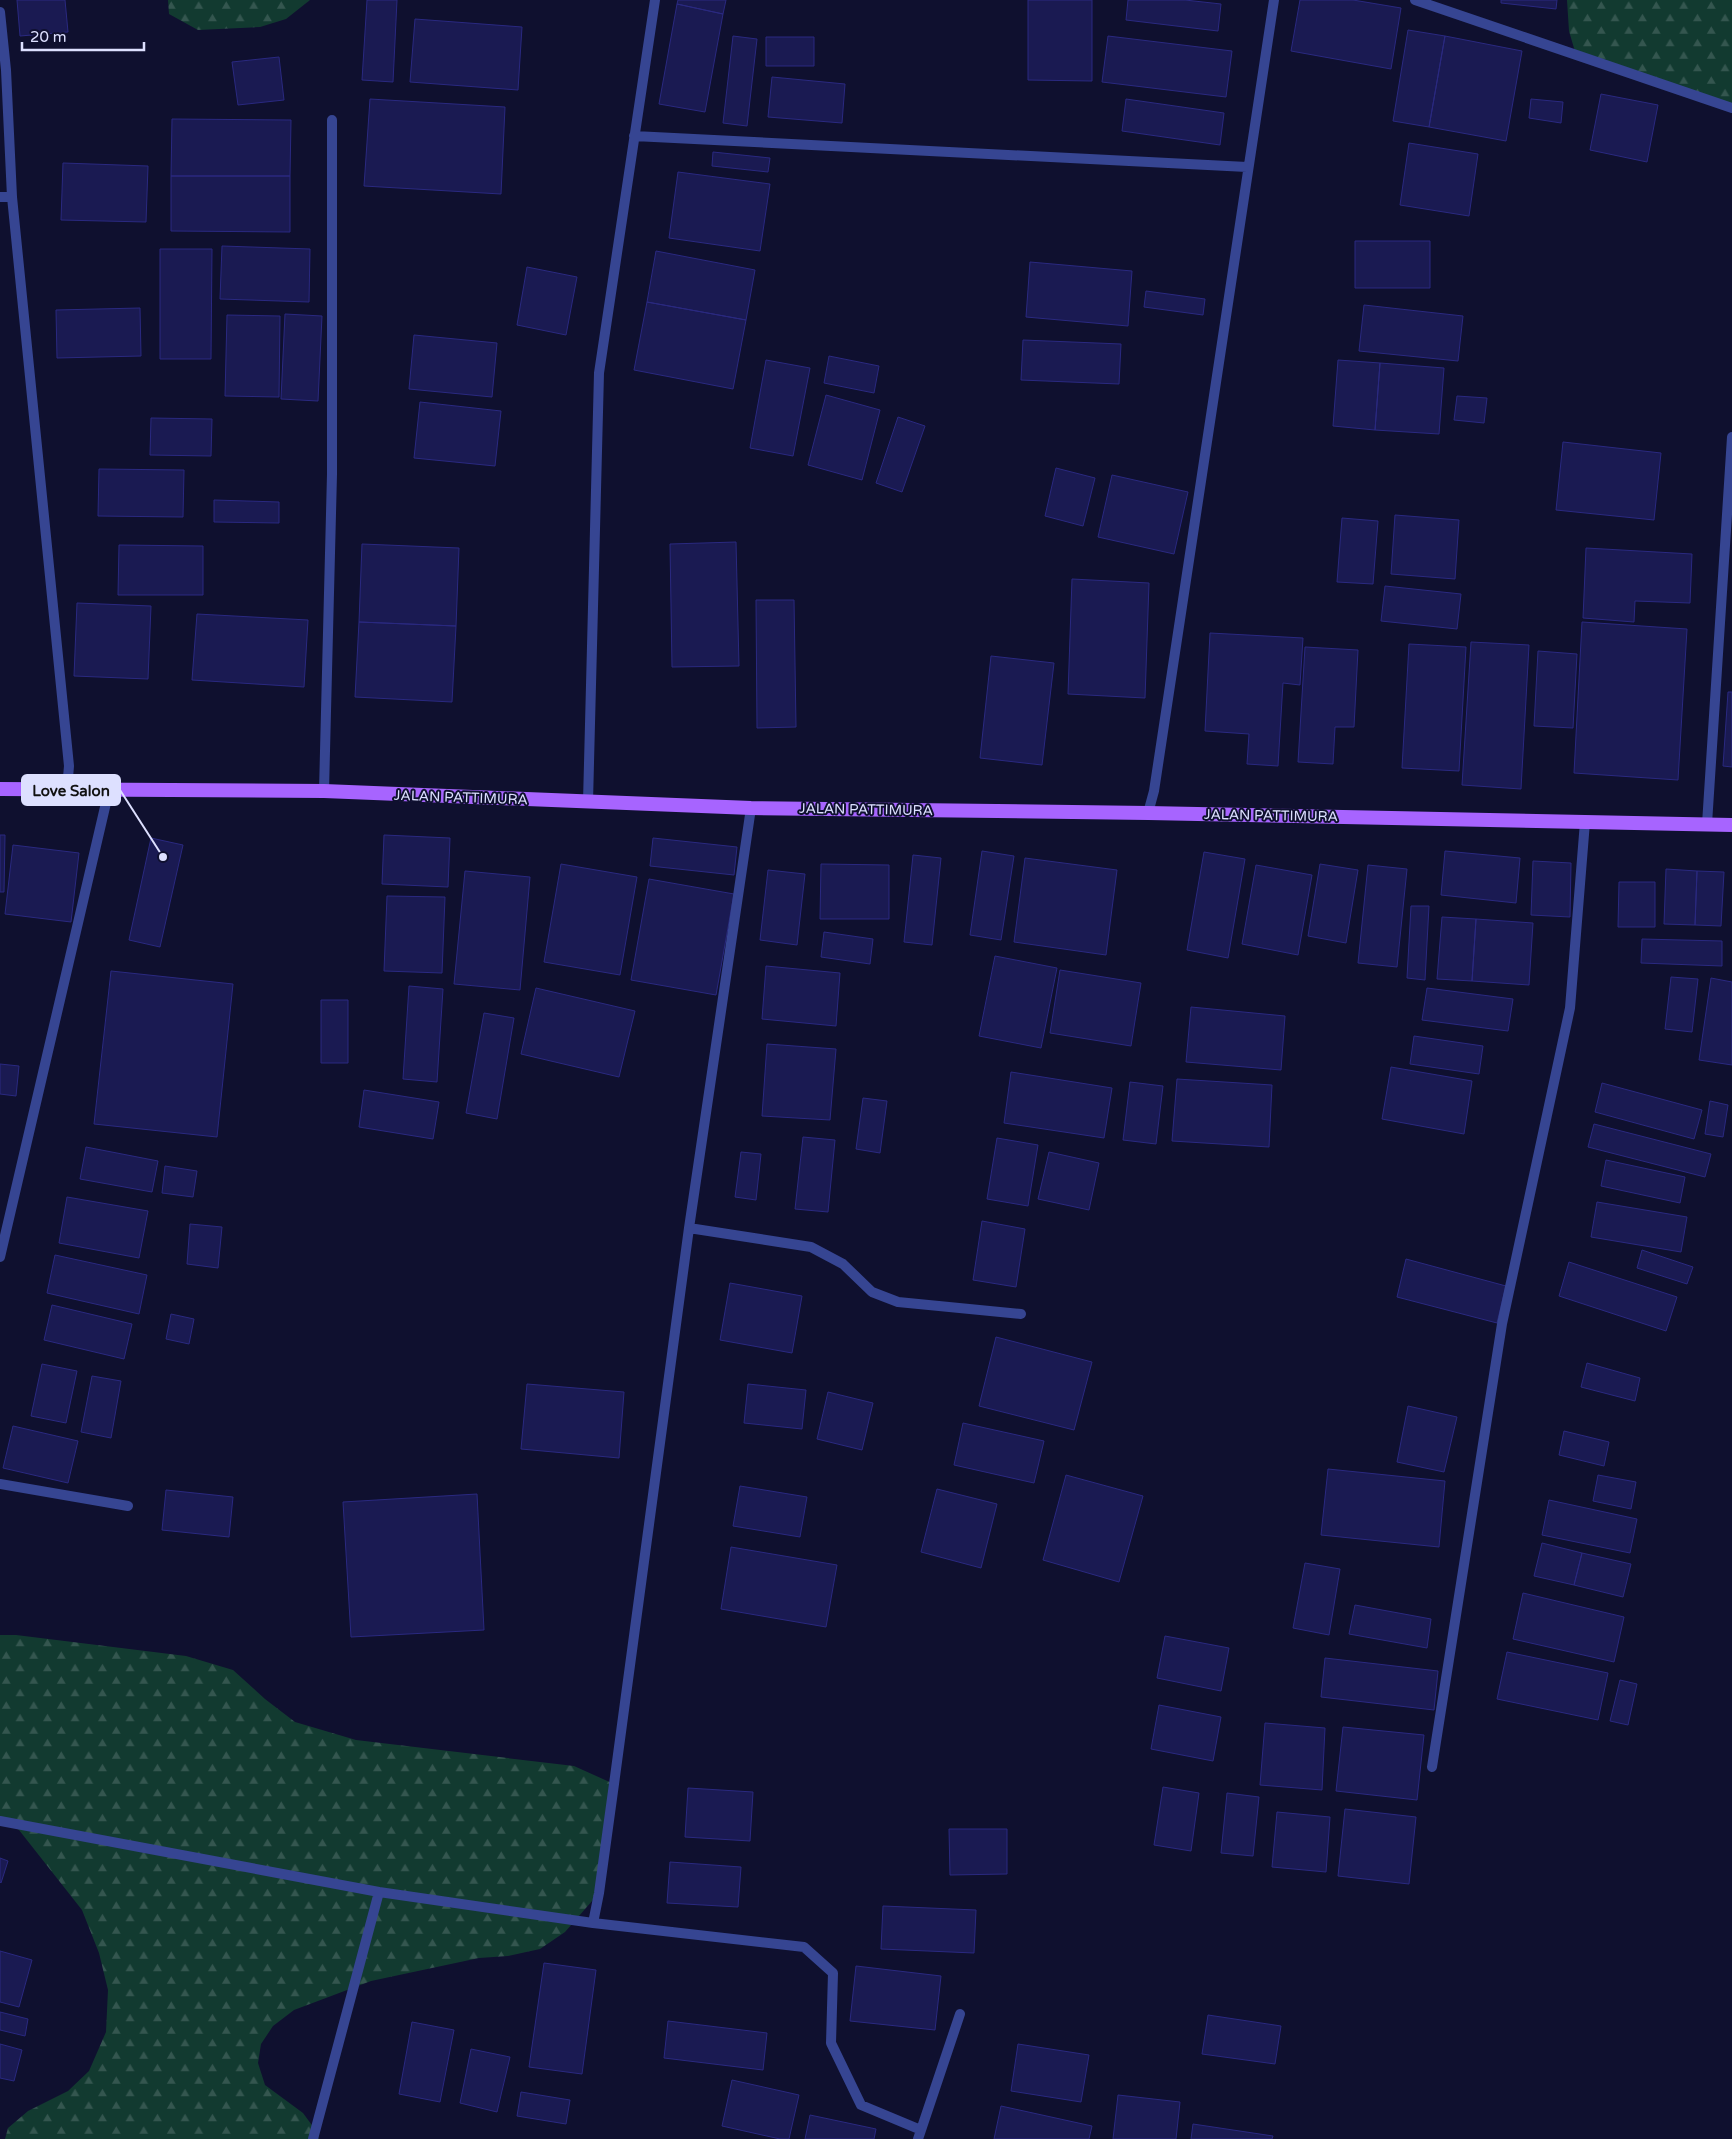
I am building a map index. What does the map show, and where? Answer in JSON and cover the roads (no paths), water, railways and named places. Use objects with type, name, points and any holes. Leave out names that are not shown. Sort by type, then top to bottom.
[{"type":"main road","name":"JALAN PATTIMURA","points":[[0,789],[324,791],[751,808],[1732,824]]},
{"type":"street","points":[[588,802],[599,373],[655,0]]},
{"type":"street","points":[[1148,813],[1154,791],[1247,167],[1274,0]]},
{"type":"street","points":[[1415,0],[1732,108]]},
{"type":"street","points":[[0,12],[6,70],[12,197],[68,756],[67,789]]},
{"type":"street","points":[[324,791],[332,484],[332,120]]},
{"type":"street","points":[[634,136],[1247,167]]},
{"type":"street","points":[[0,197],[12,197]]},
{"type":"street","points":[[1707,824],[1732,437]]},
{"type":"street","points":[[0,1257],[109,790]]},
{"type":"street","points":[[593,1923],[613,1793],[689,1228],[751,808]]},
{"type":"street","points":[[1432,1767],[1502,1324],[1570,1008],[1585,822]]},
{"type":"street","points":[[689,1228],[811,1247],[843,1264],[872,1292],[898,1302],[1021,1314]]},
{"type":"street","points":[[0,1484],[128,1506]]},
{"type":"street","points":[[0,1821],[379,1892],[593,1923],[804,1947],[833,1974],[831,2043],[862,2105],[919,2134],[960,2014]]},
{"type":"street","points":[[313,2139],[379,1892]]},
{"type":"place","name":"Love Salon","points":[[163,857]]}]
